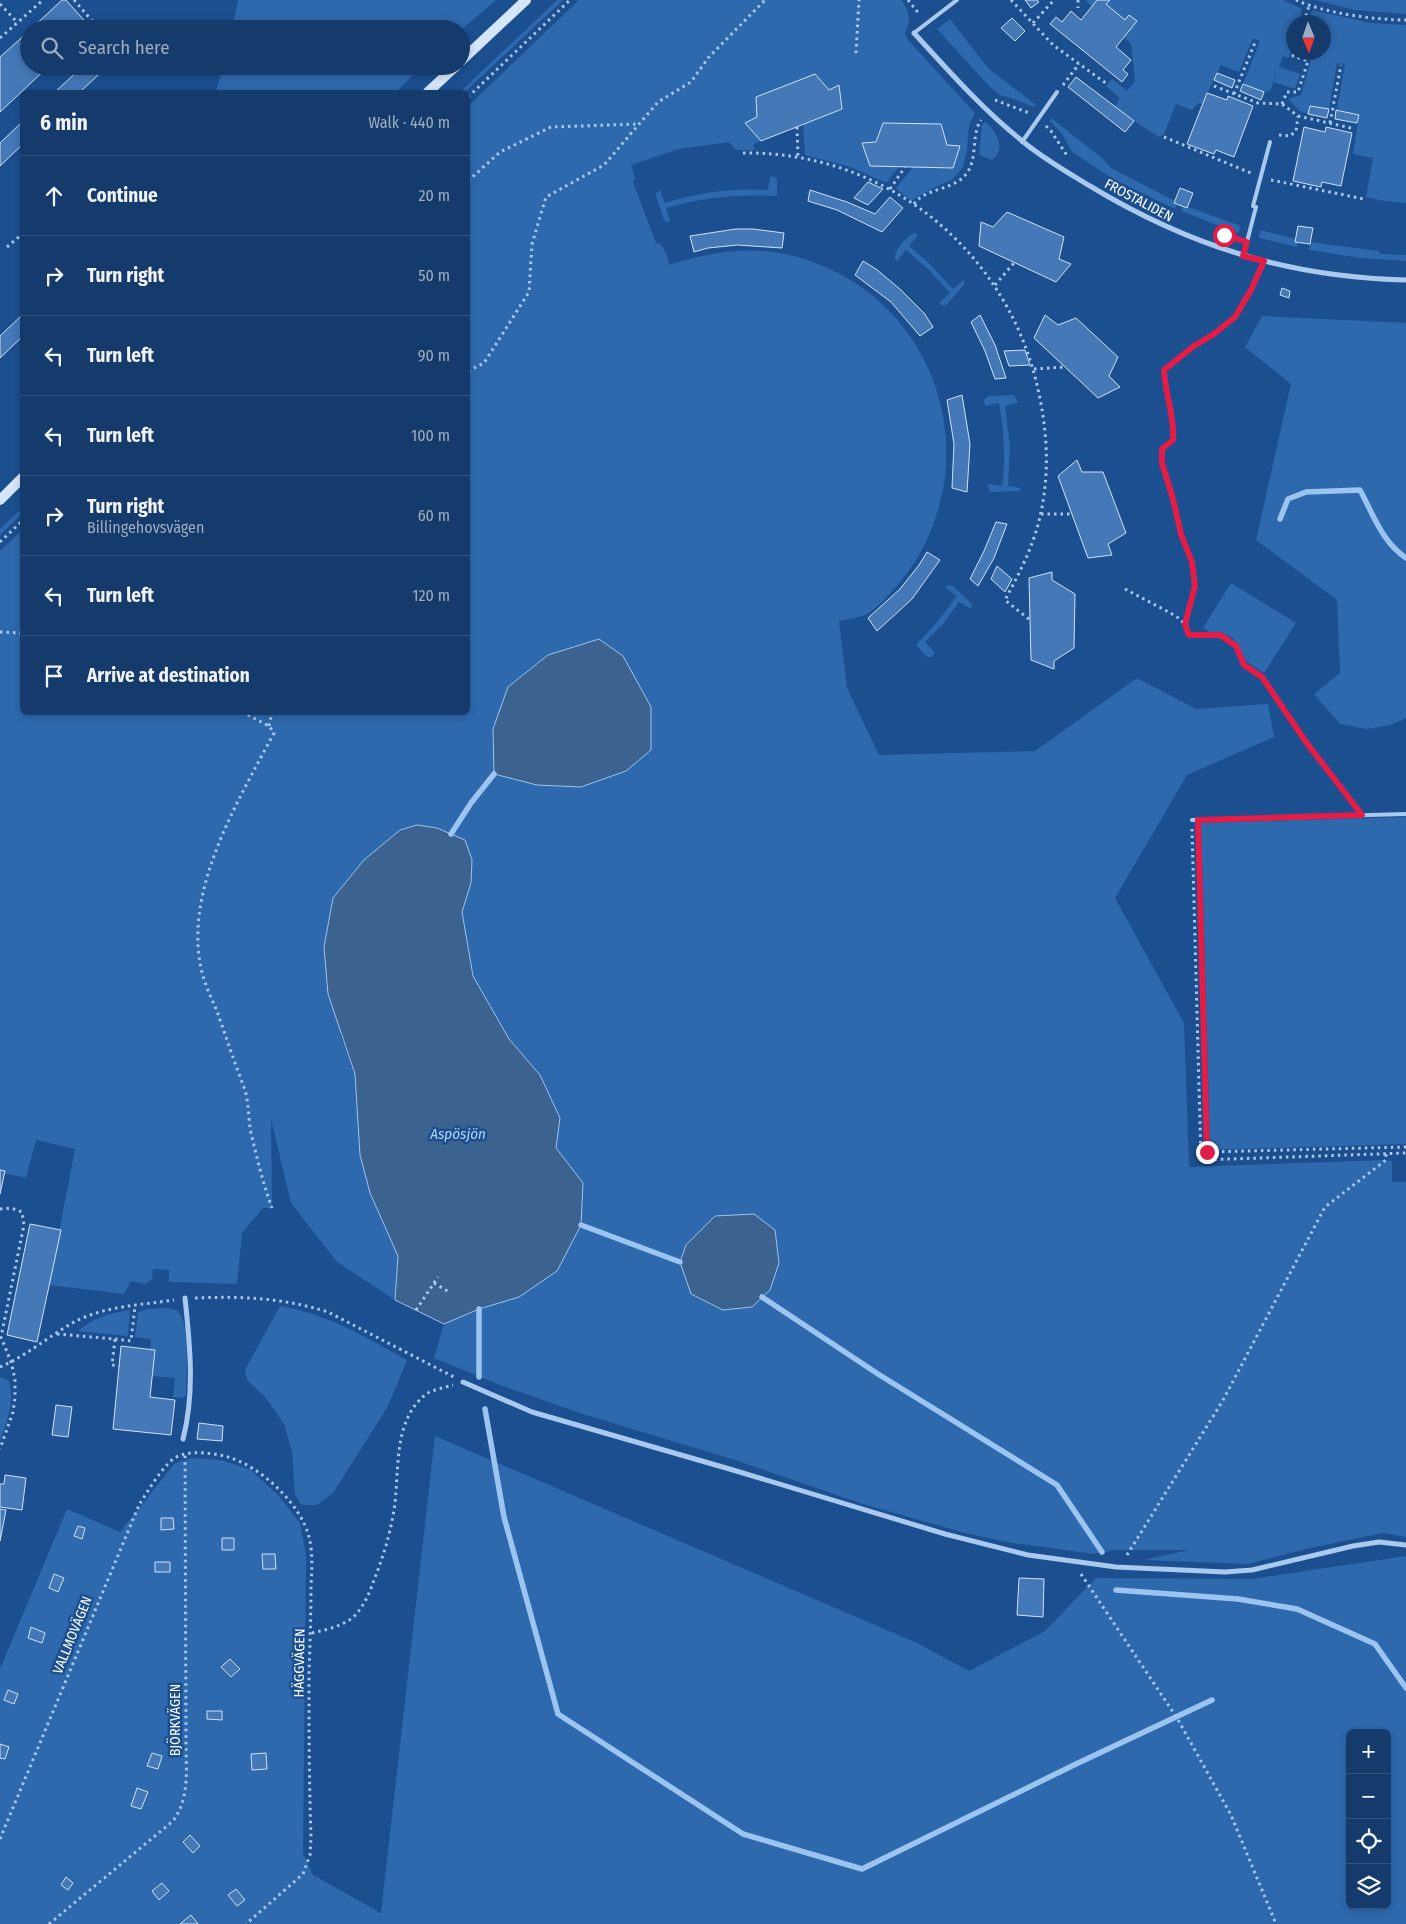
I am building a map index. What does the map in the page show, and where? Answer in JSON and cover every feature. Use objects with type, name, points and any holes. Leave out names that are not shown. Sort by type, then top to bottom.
[{"type":"main road","points":[[470,53],[526,0]]},
{"type":"main road","points":[[430,90],[446,75]]},
{"type":"main road","points":[[0,500],[20,480]]},
{"type":"street","name":"FROSTALIDEN","points":[[914,33],[987,112],[1022,142],[1120,204],[1179,233],[1243,256],[1296,268],[1364,279],[1406,280]]},
{"type":"street","points":[[182,1439],[188,1419],[191,1392],[186,1298]]},
{"type":"street","points":[[463,1382],[532,1412],[733,1470],[893,1519],[987,1546],[1028,1555],[1116,1567],[1197,1571],[1252,1570],[1353,1546],[1379,1542],[1406,1545]]},
{"type":"lane","points":[[914,33],[957,0]]},
{"type":"lane","points":[[1022,142],[1057,92]]},
{"type":"lane","points":[[1243,256],[1270,142]]},
{"type":"lane","points":[[1192,820],[1406,814]]},
{"type":"path","points":[[0,38],[43,0]]},
{"type":"path","points":[[74,0],[91,20]]},
{"type":"path","points":[[470,95],[570,0]]},
{"type":"path","points":[[470,371],[484,363],[529,292],[532,244],[546,197],[604,165],[658,102],[691,82],[708,58],[765,0]]},
{"type":"path","points":[[856,53],[859,0]]},
{"type":"path","points":[[908,0],[926,24]]},
{"type":"path","points":[[1011,0],[1053,46],[1107,84]]},
{"type":"path","points":[[1033,23],[1054,0]]},
{"type":"path","points":[[1078,0],[1078,8]]},
{"type":"path","points":[[1296,0],[1309,6],[1355,15],[1406,20]]},
{"type":"path","points":[[0,4],[17,22]]},
{"type":"path","points":[[1306,15],[1309,6]]},
{"type":"path","points":[[1234,94],[1256,40]]},
{"type":"path","points":[[1282,104],[1287,92],[1298,92],[1308,61],[1305,60]]},
{"type":"path","points":[[1057,92],[1079,64]]},
{"type":"path","points":[[1330,123],[1341,65]]},
{"type":"path","points":[[1214,86],[1258,103],[1282,104],[1298,116],[1351,128]]},
{"type":"path","points":[[993,98],[1027,111],[1038,119],[1051,131],[1066,156],[1074,161]]},
{"type":"path","points":[[914,204],[916,200],[932,192],[954,184],[967,173],[975,153],[979,122],[987,112]]},
{"type":"path","points":[[1277,134],[1283,137],[1290,136],[1296,132],[1298,116]]},
{"type":"path","points":[[470,179],[500,152],[551,127],[640,124]]},
{"type":"path","points":[[797,127],[798,157]]},
{"type":"path","points":[[743,153],[783,154],[798,157],[849,171],[890,188],[930,215],[958,241],[995,285],[1018,328],[1034,369],[1044,420],[1047,448],[1041,514],[1027,556],[1005,600],[1030,620]]},
{"type":"path","points":[[890,188],[905,167]]},
{"type":"path","points":[[7,247],[20,236]]},
{"type":"path","points":[[1185,624],[1195,586],[1192,562],[1181,534],[1162,463],[1162,449],[1173,440],[1174,425],[1164,387],[1164,370],[1235,317],[1251,290],[1264,261]]},
{"type":"path","points":[[995,285],[1014,263]]},
{"type":"path","points":[[1034,369],[1065,367]]},
{"type":"path","points":[[1041,514],[1072,514]]},
{"type":"path","points":[[0,542],[20,523]]},
{"type":"path","points":[[1126,589],[1176,616],[1185,624],[1189,635],[1220,635],[1236,646],[1244,665],[1262,677],[1306,742],[1362,815]]},
{"type":"path","points":[[0,632],[20,633]]},
{"type":"path","points":[[248,715],[269,726],[274,733],[246,787],[208,873],[202,897],[197,944],[201,970],[245,1090],[249,1106],[251,1131],[266,1193],[272,1208]]},
{"type":"path","points":[[269,726],[271,715]]},
{"type":"path","points":[[1192,820],[1201,1160],[1406,1153]]},
{"type":"path","points":[[1198,820],[1207,1152],[1406,1147]]},
{"type":"path","points":[[1132,1550],[1222,1402],[1325,1207],[1386,1160],[1386,1154]]},
{"type":"path","points":[[0,1208],[11,1208],[22,1212],[24,1225],[1,1337],[11,1362],[15,1379],[15,1398],[11,1418],[0,1449]]},
{"type":"path","points":[[416,1310],[438,1276]]},
{"type":"path","points":[[434,1283],[449,1292]]},
{"type":"path","points":[[0,1367],[76,1321],[108,1309],[186,1298],[256,1297],[286,1301],[328,1312],[382,1338],[431,1367],[463,1382]]},
{"type":"path","points":[[57,1334],[131,1341],[135,1306]]},
{"type":"path","points":[[115,1339],[112,1365],[119,1366]]},
{"type":"path","points":[[312,1634],[351,1619],[364,1604],[372,1587],[385,1548],[394,1510],[401,1440],[405,1424],[413,1407],[426,1394],[463,1382]]},
{"type":"path","name":"HÄGGVÄGEN","points":[[185,1454],[215,1454],[240,1460],[265,1476],[302,1518],[309,1536],[312,1556],[312,1634],[309,1672],[310,1855],[303,1874],[246,1924]]},
{"type":"path","name":"VALLMOVÄGEN","points":[[0,1839],[138,1505],[173,1459],[185,1454]]},
{"type":"path","name":"BJÖRKVÄGEN","points":[[49,1924],[173,1821],[180,1812],[184,1801],[186,1789],[185,1454]]},
{"type":"path","points":[[1073,1562],[1177,1718],[1231,1815],[1276,1924]]},
{"type":"shaded area","points":[[238,0],[496,0],[470,22],[470,20],[234,20]]},
{"type":"shaded area","points":[[557,0],[563,0],[467,90],[462,90]]},
{"type":"shaded area","points":[[579,0],[901,0],[909,16],[905,33],[908,40],[975,113],[969,125],[967,150],[963,167],[953,179],[911,201],[896,188],[913,167],[953,168],[960,146],[947,145],[941,124],[883,123],[876,142],[863,143],[870,166],[899,167],[886,183],[851,167],[805,155],[803,124],[842,109],[839,86],[829,90],[815,74],[756,97],[757,117],[745,123],[761,141],[754,144],[754,150],[736,150],[729,142],[679,149],[631,165],[635,178],[633,182],[656,243],[661,244],[668,258],[669,265],[711,254],[755,251],[785,254],[833,271],[874,297],[906,331],[929,371],[943,415],[946,462],[938,510],[918,557],[894,589],[872,611],[865,615],[839,621],[847,688],[879,755],[1035,751],[1137,678],[1196,709],[1268,704],[1274,737],[1187,775],[1115,898],[1184,1023],[1189,1167],[1386,1160],[1392,1161],[1392,1182],[1406,1182],[1406,1537],[1383,1533],[1310,1548],[1248,1564],[1144,1560],[1189,1550],[1114,1550],[1094,1554],[1006,1542],[965,1533],[863,1504],[738,1461],[583,1414],[500,1385],[434,1358],[444,1324],[479,1309],[583,1183],[556,1148],[560,1118],[540,1075],[509,1039],[473,976],[462,912],[471,883],[340,1034],[355,1074],[358,1112],[370,1193],[398,1256],[395,1300],[337,1262],[291,1203],[271,1119],[272,1208],[263,1208],[242,1233],[237,1284],[169,1282],[169,1270],[153,1269],[152,1279],[145,1284],[131,1281],[124,1294],[49,1285],[75,1149],[36,1140],[26,1178],[4,1173],[4,1171],[0,1170],[0,551],[20,532],[20,715],[470,715],[470,104]],"holes":[[[779,1263],[770,1290],[752,1307]]]},
{"type":"shaded area","points":[[1085,0],[1283,0],[1302,9],[1301,15],[1286,15],[1286,57],[1283,56],[1279,67],[1300,74],[1295,89],[1274,82],[1278,69],[1270,91],[1264,92],[1243,84],[1260,41],[1253,38],[1239,72],[1221,65],[1202,104],[1198,103],[1192,110],[1176,104],[1164,134],[1159,137],[1115,106],[1120,98],[1106,86],[1112,79],[1127,91],[1135,81],[1131,44]]},
{"type":"shaded area","points":[[1315,0],[1406,0],[1406,14],[1355,10]]},
{"type":"shaded area","points":[[1312,10],[1371,23],[1406,25],[1406,203],[1366,197],[1373,158],[1353,154],[1359,115],[1337,109],[1345,64],[1337,63],[1329,109],[1310,106],[1308,114],[1300,111],[1288,99],[1301,95],[1311,60],[1331,60],[1331,15],[1310,15]]},
{"type":"shaded area","points":[[950,19],[988,68],[1036,105],[1033,107],[1000,95],[989,86],[937,29]]},
{"type":"shaded area","points":[[221,75],[414,75],[398,90],[217,90]]},
{"type":"shaded area","points":[[1051,118],[1103,159],[1111,168],[1175,201],[1174,203],[1177,204],[1175,209],[1113,179],[1072,152],[1063,135],[1050,121]]},
{"type":"shaded area","points":[[985,122],[993,130],[999,145],[999,151],[992,160],[979,155],[982,125]]},
{"type":"shaded area","points":[[770,176],[777,178],[777,196],[721,197],[680,204],[666,208],[670,221],[666,222],[656,196],[656,193],[660,190],[665,203],[716,192],[768,190]]},
{"type":"shaded area","points":[[1183,207],[1188,207],[1241,226],[1238,233],[1181,211]]},
{"type":"shaded area","points":[[1260,230],[1296,239],[1298,242],[1297,247],[1259,238]]},
{"type":"shaded area","points":[[915,233],[918,235],[909,246],[930,264],[953,289],[964,280],[964,285],[946,305],[943,306],[939,303],[950,293],[929,270],[906,250],[897,261],[895,259],[895,255],[902,244]]},
{"type":"shaded area","points":[[1310,242],[1379,251],[1380,254],[1406,255],[1406,261],[1360,258],[1309,250]]},
{"type":"shaded area","points":[[1262,316],[1406,323],[1406,718],[1391,725],[1366,729],[1340,724],[1314,694],[1340,673],[1337,600],[1256,540],[1291,384],[1245,347]]},
{"type":"shaded area","points":[[1014,395],[1018,403],[1005,406],[1010,446],[1008,486],[1021,488],[1020,491],[991,492],[988,484],[1002,486],[1004,465],[1003,434],[999,403],[985,406],[984,400],[988,396]]},
{"type":"shaded area","points":[[20,510],[20,516],[0,535],[0,529]]},
{"type":"shaded area","points":[[1231,583],[1296,623],[1264,673],[1247,662],[1233,638],[1219,632],[1210,632],[1203,628]]},
{"type":"shaded area","points":[[948,585],[953,586],[972,606],[971,609],[959,602],[943,624],[925,642],[935,653],[932,657],[927,657],[916,645],[957,596],[945,588]]},
{"type":"shaded area","points":[[1406,817],[1406,1144],[1210,1150],[1201,823]]},
{"type":"shaded area","points":[[280,1306],[314,1315],[346,1327],[407,1360],[387,1408],[333,1493],[317,1505],[304,1505],[300,1503],[295,1494],[292,1452],[284,1424],[266,1398],[248,1381],[245,1374],[246,1368]]},
{"type":"shaded area","points":[[168,1308],[176,1310],[180,1314],[186,1333],[186,1396],[182,1398],[173,1397],[175,1378],[152,1376],[155,1350],[150,1349],[151,1339],[135,1337],[138,1312],[147,1309]]},
{"type":"shaded area","points":[[130,1310],[128,1336],[78,1331],[102,1317]]},
{"type":"shaded area","points":[[2,1377],[9,1381],[11,1404],[0,1441],[0,1378]]},
{"type":"shaded area","points":[[435,1436],[917,1643],[969,1671],[1045,1631],[1096,1578],[1252,1579],[1406,1556],[1406,1924],[0,1924],[0,1669],[67,1509],[120,1532],[175,1463],[192,1458],[221,1460],[251,1470],[278,1495],[300,1523],[306,1555],[303,1853],[313,1875],[381,1913]]},
{"type":"water","points":[[599,639],[623,656],[651,707],[651,750],[626,771],[581,787],[537,785],[494,774],[493,729],[508,687],[548,655]]},
{"type":"water","name":"Aspösjön","points":[[417,825],[437,828],[465,840],[472,860],[471,883],[462,912],[473,976],[509,1039],[540,1075],[560,1118],[556,1148],[583,1183],[581,1225],[557,1271],[519,1297],[479,1309],[444,1324],[395,1300],[398,1256],[370,1193],[360,1155],[355,1074],[328,994],[324,947],[333,898],[364,860],[400,830]]},
{"type":"water","points":[[754,1214],[775,1230],[779,1263],[770,1290],[752,1307],[723,1310],[691,1294],[680,1262],[686,1245],[715,1216]]},
{"type":"building","points":[[62,0],[66,0],[84,20],[41,20]]},
{"type":"building","points":[[1025,0],[1037,0],[1039,2],[1031,8]]},
{"type":"building","points":[[1097,0],[1110,0],[1106,4],[1125,20],[1129,15],[1137,21],[1116,47],[1131,60],[1123,70],[1128,74],[1122,82],[1050,24],[1056,17],[1062,22],[1071,11],[1081,20]]},
{"type":"building","points":[[1012,18],[1025,31],[1015,41],[1001,28]]},
{"type":"building","points":[[20,39],[20,75],[39,75],[23,90],[20,90],[20,93],[0,112],[0,57]]},
{"type":"building","points":[[1217,73],[1235,80],[1232,88],[1214,80]]},
{"type":"building","points":[[815,74],[829,90],[839,85],[842,109],[761,141],[745,123],[757,117],[756,97]]},
{"type":"building","points":[[73,75],[98,75],[82,90],[57,90]]},
{"type":"building","points":[[1076,77],[1134,121],[1125,132],[1068,87]]},
{"type":"building","points":[[1243,84],[1264,92],[1261,100],[1240,91]]},
{"type":"building","points":[[1207,93],[1227,100],[1228,96],[1253,106],[1234,157],[1216,150],[1214,154],[1187,144]]},
{"type":"building","points":[[1310,106],[1329,109],[1327,118],[1308,114]]},
{"type":"building","points":[[1336,110],[1359,115],[1357,123],[1335,119]]},
{"type":"building","points":[[883,123],[941,124],[947,145],[960,146],[953,168],[870,166],[862,143],[876,142]]},
{"type":"building","points":[[20,124],[20,147],[0,166],[0,143]]},
{"type":"building","points":[[1304,127],[1325,132],[1326,127],[1352,133],[1341,186],[1322,182],[1321,187],[1293,181]]},
{"type":"building","points":[[868,182],[883,189],[868,205],[854,198]]},
{"type":"building","points":[[1180,188],[1193,193],[1187,208],[1174,203]]},
{"type":"building","points":[[810,190],[847,202],[875,214],[890,197],[903,208],[882,232],[837,210],[808,201]]},
{"type":"building","points":[[1007,212],[1064,237],[1059,259],[1071,264],[1056,282],[979,246],[981,222],[993,227]]},
{"type":"building","points":[[1298,226],[1313,228],[1310,244],[1295,242]]},
{"type":"building","points":[[736,229],[784,233],[782,248],[737,245],[708,248],[694,252],[690,236]]},
{"type":"building","points":[[863,261],[876,269],[901,290],[924,313],[933,327],[920,336],[891,302],[855,275]]},
{"type":"building","points":[[1282,288],[1290,291],[1289,298],[1280,295]]},
{"type":"building","points":[[980,315],[995,345],[1006,378],[995,379],[985,351],[971,322]]},
{"type":"building","points":[[1045,315],[1058,325],[1076,318],[1118,357],[1109,376],[1120,387],[1098,398],[1034,338]]},
{"type":"building","points":[[20,317],[20,339],[0,358],[0,336]]},
{"type":"building","points":[[1025,350],[1030,365],[1009,366],[1004,351]]},
{"type":"building","points":[[962,395],[970,444],[967,492],[952,488],[954,444],[947,400]]},
{"type":"building","points":[[1077,460],[1082,472],[1103,472],[1126,533],[1108,544],[1112,555],[1088,558],[1058,476]]},
{"type":"building","points":[[996,522],[1007,524],[994,558],[978,586],[970,579]]},
{"type":"building","points":[[927,552],[940,560],[912,599],[877,631],[868,618],[900,589]]},
{"type":"building","points":[[997,566],[1012,579],[1005,592],[991,579]]},
{"type":"building","points":[[1052,572],[1052,580],[1075,594],[1074,648],[1054,661],[1054,669],[1031,660],[1029,578]]},
{"type":"building","points":[[0,1170],[5,1171],[0,1194]]},
{"type":"building","points":[[30,1224],[61,1230],[37,1342],[7,1335]]},
{"type":"building","points":[[121,1346],[155,1350],[150,1397],[175,1400],[171,1435],[113,1429]]},
{"type":"building","points":[[56,1405],[72,1407],[68,1437],[52,1435]]},
{"type":"building","points":[[199,1423],[223,1426],[222,1441],[197,1439]]},
{"type":"building","points":[[5,1475],[26,1478],[22,1510],[0,1507],[0,1484],[4,1484]]},
{"type":"building","points":[[0,1509],[6,1510],[0,1541]]},
{"type":"building","points":[[161,1518],[173,1518],[174,1529],[161,1530]]},
{"type":"building","points":[[78,1526],[85,1528],[82,1539],[74,1536]]},
{"type":"building","points":[[222,1538],[234,1538],[234,1550],[222,1550]]},
{"type":"building","points":[[262,1554],[275,1554],[276,1569],[263,1569]]},
{"type":"building","points":[[155,1562],[170,1562],[170,1572],[155,1572]]},
{"type":"building","points":[[54,1574],[64,1578],[58,1592],[49,1588]]},
{"type":"building","points":[[1019,1578],[1044,1579],[1043,1617],[1017,1615]]},
{"type":"building","points":[[31,1627],[45,1633],[42,1643],[28,1638]]},
{"type":"building","points":[[230,1659],[240,1669],[231,1677],[221,1667]]},
{"type":"building","points":[[8,1690],[18,1694],[14,1704],[4,1700]]},
{"type":"building","points":[[207,1711],[222,1711],[222,1720],[207,1719]]},
{"type":"building","points":[[0,1744],[9,1747],[5,1759],[0,1758]]},
{"type":"building","points":[[152,1753],[162,1756],[158,1769],[147,1766]]},
{"type":"building","points":[[266,1753],[267,1769],[252,1770],[251,1754]]},
{"type":"building","points":[[137,1788],[148,1792],[141,1809],[131,1806]]},
{"type":"building","points":[[190,1835],[200,1846],[193,1853],[183,1842]]},
{"type":"building","points":[[66,1877],[73,1883],[68,1890],[61,1885]]},
{"type":"building","points":[[162,1883],[169,1891],[159,1900],[152,1891]]},
{"type":"building","points":[[236,1889],[245,1900],[237,1906],[228,1895]]},
{"type":"building","points":[[191,1915],[198,1924],[180,1924]]},
{"type":"waterway","points":[[1280,519],[1288,499],[1306,492],[1360,490],[1384,536],[1406,558]]},
{"type":"waterway","points":[[451,834],[471,803],[494,774]]},
{"type":"waterway","points":[[581,1225],[680,1262]]},
{"type":"waterway","points":[[762,1297],[878,1374],[1057,1485],[1102,1552]]},
{"type":"waterway","points":[[479,1309],[479,1377]]},
{"type":"waterway","points":[[485,1409],[504,1517],[558,1714],[743,1834],[862,1869],[1076,1764],[1212,1700]]},
{"type":"waterway","points":[[1116,1590],[1238,1599],[1297,1609],[1375,1644],[1406,1688]]},
{"type":"route","points":[[1207,1152],[1198,820],[1362,815],[1306,742],[1262,677],[1244,665],[1236,646],[1220,635],[1189,635],[1185,624],[1195,586],[1192,562],[1181,534],[1162,463],[1162,449],[1173,440],[1174,425],[1164,387],[1164,370],[1235,317],[1251,290],[1264,261],[1243,256],[1247,242],[1224,235]]}]
